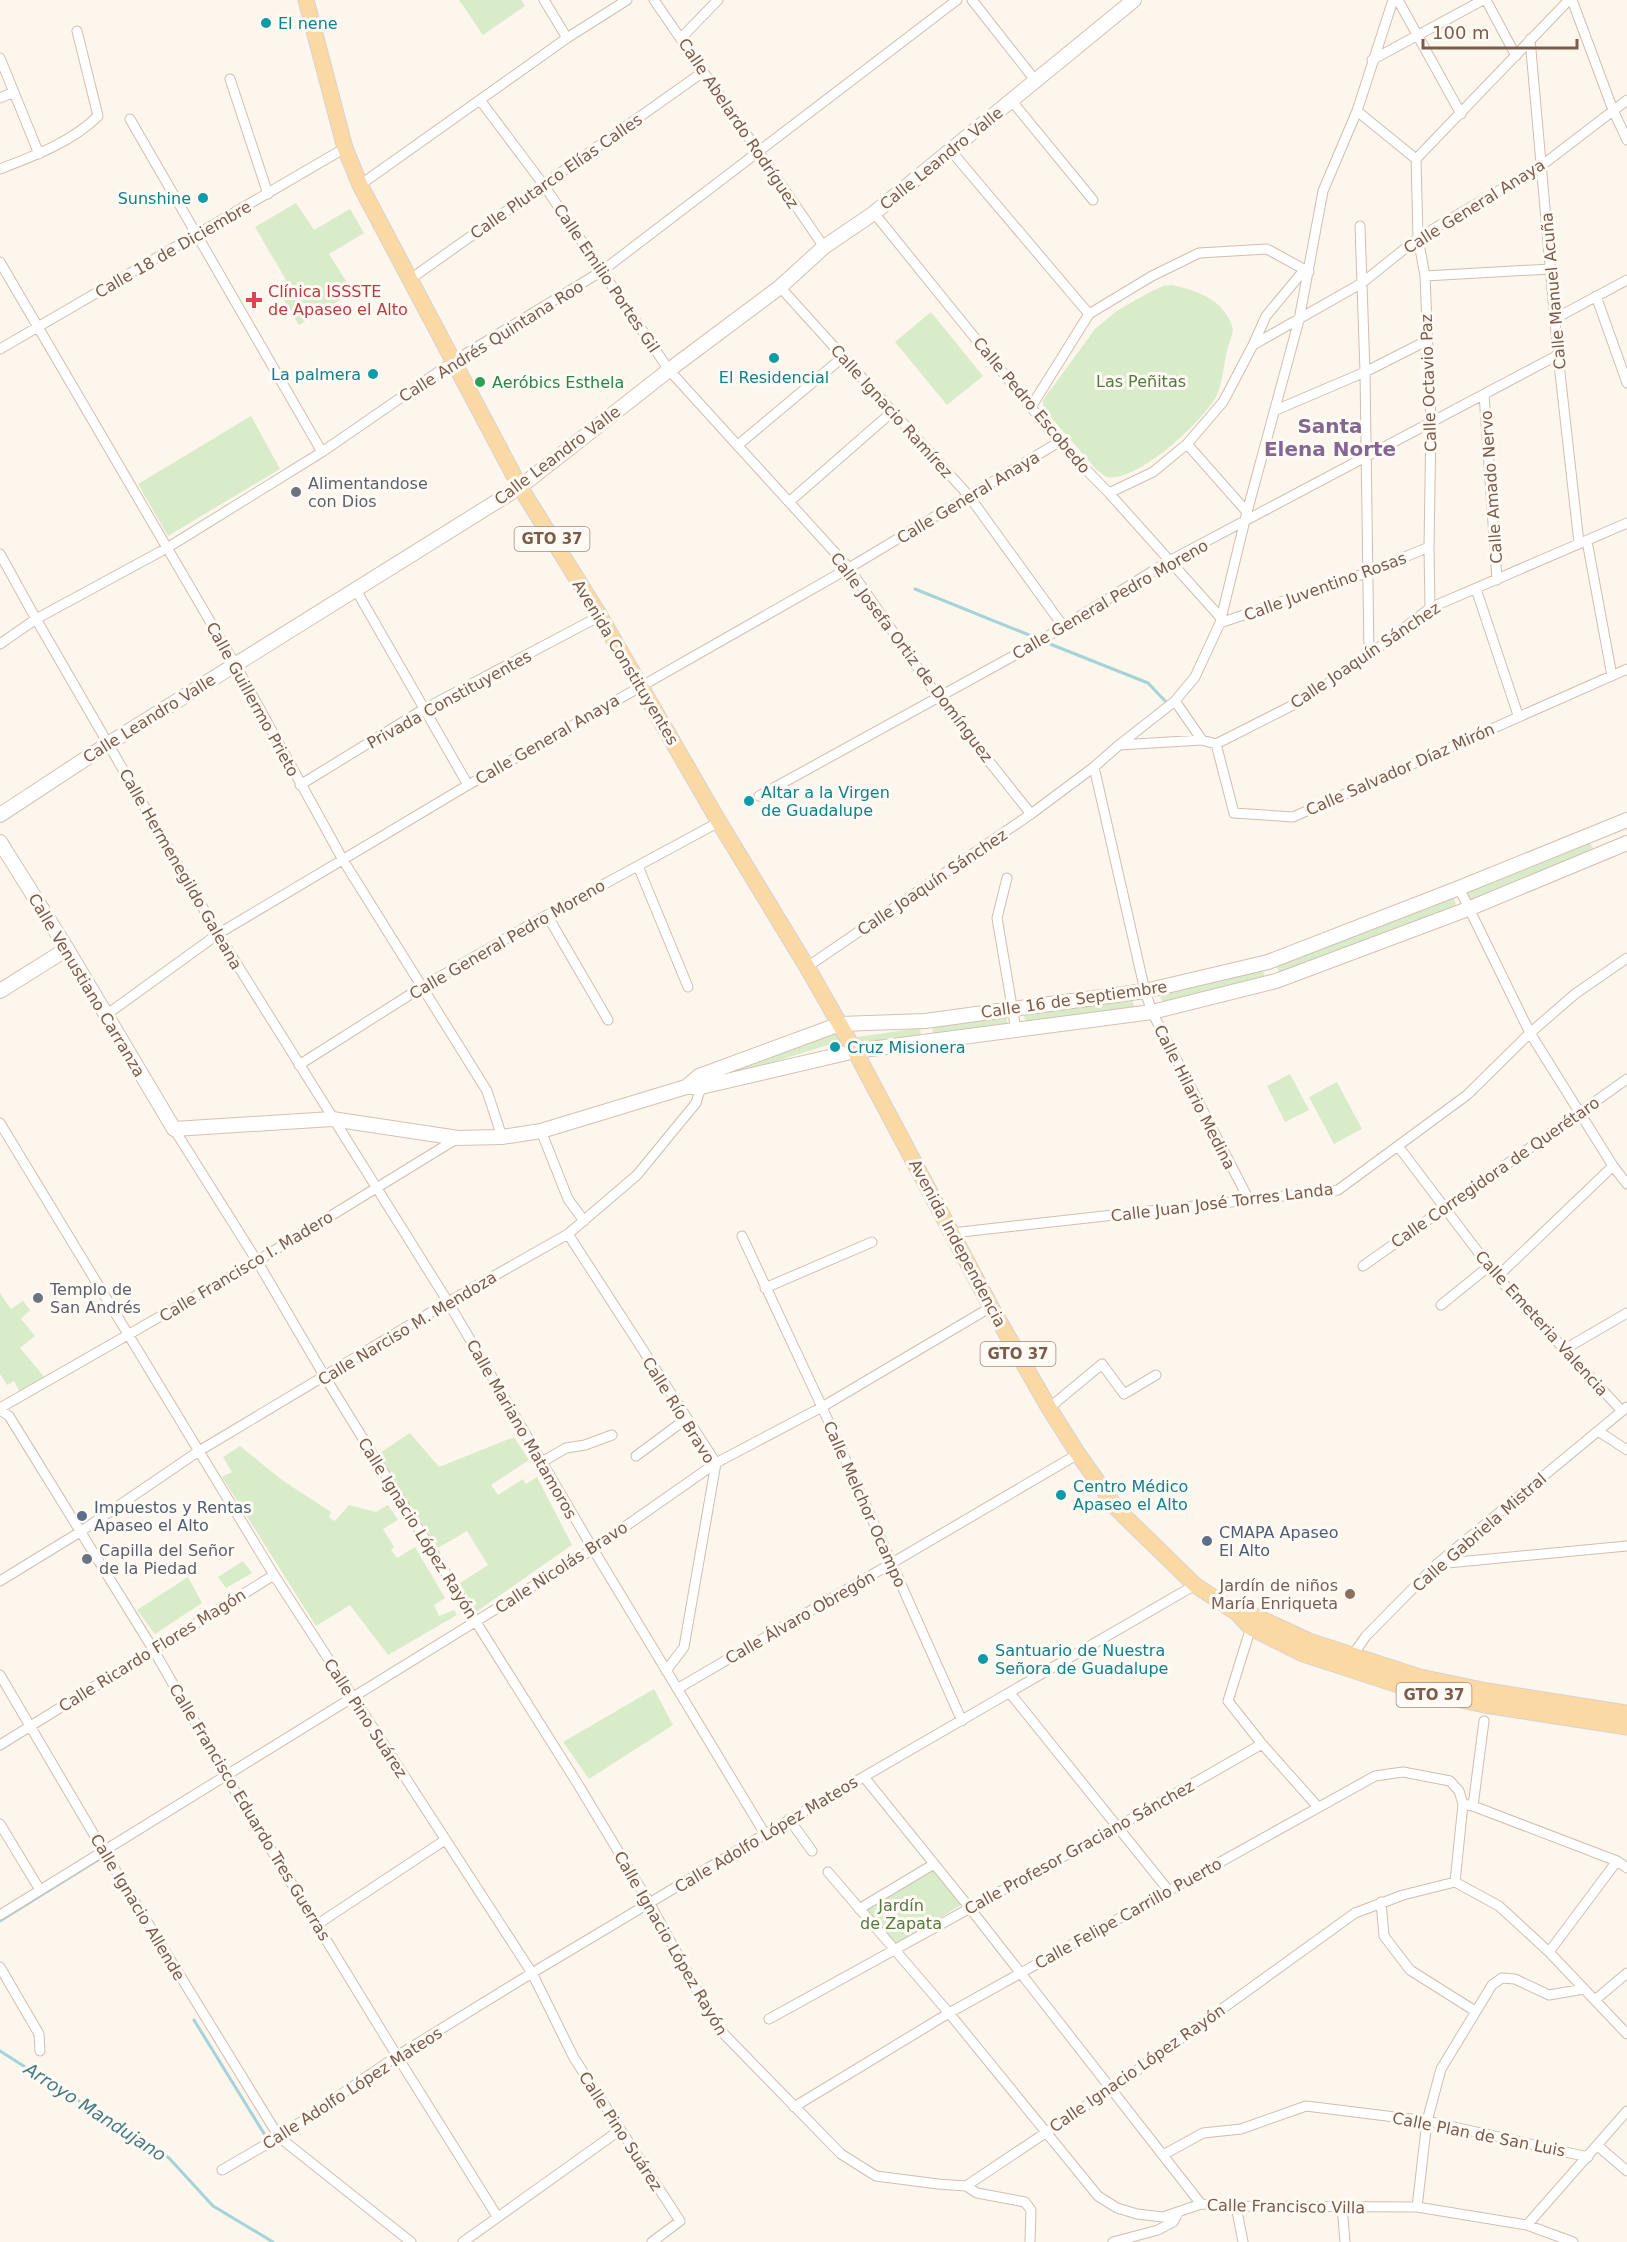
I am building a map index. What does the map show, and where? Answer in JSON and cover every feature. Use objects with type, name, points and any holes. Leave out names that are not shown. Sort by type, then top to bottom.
[{"type":"main road","name":"Avenida Constituyentes","points":[[306,0],[345,148],[360,185],[409,280],[520,487],[600,616],[855,1051]]},
{"type":"main road","name":"Avenida Independencia","points":[[855,1051],[991,1307],[1078,1454],[1117,1509],[1195,1586],[1253,1622],[1309,1641],[1349,1662],[1417,1691],[1485,1705],[1627,1727]]},
{"type":"main road","name":"Avenida Independencia","points":[[1349,1662],[1476,1689],[1627,1713]]},
{"type":"street","points":[[544,0],[567,38]]},
{"type":"street","points":[[360,185],[567,38],[627,0]]},
{"type":"street","name":"Calle Abelardo Rodríguez","points":[[654,0],[824,247]]},
{"type":"street","points":[[681,38],[718,0]]},
{"type":"street","name":"Calle Andrés Quintana Roo","points":[[0,644],[36,619],[167,548],[322,452],[454,361],[602,271],[957,0]]},
{"type":"street","points":[[972,0],[1035,80]]},
{"type":"street","name":"Calle Leandro Valle","points":[[0,815],[108,744],[520,487],[669,370],[780,287],[824,247],[874,213],[1134,0]]},
{"type":"street","name":"Calle Joaquín Sánchez","points":[[807,967],[1031,814],[1094,767],[1175,701],[1195,677],[1221,620],[1299,320],[1323,191],[1357,111],[1393,0]]},
{"type":"street","points":[[1398,0],[1461,114]]},
{"type":"street","points":[[1372,60],[1484,0],[1516,56]]},
{"type":"street","points":[[1357,111],[1416,159],[1530,39],[1571,0],[1613,110],[1627,140]]},
{"type":"street","points":[[0,169],[39,154],[87,127],[98,116],[77,31]]},
{"type":"street","name":"Calle Manuel Acuña","points":[[1530,39],[1558,355],[1583,542],[1612,676]]},
{"type":"street","points":[[0,58],[39,154]]},
{"type":"street","name":"Calle Plutarco Elías Calles","points":[[409,280],[703,72]]},
{"type":"street","points":[[230,79],[268,194]]},
{"type":"street","points":[[0,98],[14,92]]},
{"type":"street","name":"Calle Emilio Portes Gil","points":[[480,100],[543,184],[669,370]]},
{"type":"street","points":[[1011,100],[1093,200]]},
{"type":"street","name":"Calle General Anaya","points":[[1253,345],[1362,283],[1418,238],[1541,166],[1627,100]]},
{"type":"street","points":[[130,119],[322,452]]},
{"type":"street","name":"Calle 18 de Diciembre","points":[[0,349],[345,148]]},
{"type":"street","points":[[951,151],[1089,314]]},
{"type":"street","name":"Calle Octavio Paz","points":[[1416,159],[1418,238],[1425,276],[1431,422],[1430,608]]},
{"type":"street","name":"Calle Pedro Escobedo","points":[[874,213],[1059,442],[1109,493],[1221,620]]},
{"type":"street","points":[[1360,226],[1367,457],[1366,573],[1369,655]]},
{"type":"street","points":[[1031,407],[1089,314],[1152,276],[1199,253],[1267,249],[1307,271],[1266,316],[1223,402],[1187,444],[1153,472],[1109,493]]},
{"type":"street","name":"Calle Guillermo Prieto","points":[[0,262],[235,664],[343,860],[487,1091],[502,1137]]},
{"type":"street","points":[[1425,276],[1550,269]]},
{"type":"street","points":[[1556,318],[1627,280]]},
{"type":"street","name":"Calle Ignacio Ramírez","points":[[780,287],[969,496],[1063,626]]},
{"type":"street","points":[[1596,296],[1627,383]]},
{"type":"street","points":[[1276,410],[1365,372],[1428,340]]},
{"type":"street","name":"Calle General Pedro Moreno","points":[[759,796],[1035,644],[1169,561],[1246,517],[1367,457],[1558,355]]},
{"type":"street","points":[[738,446],[843,357]]},
{"type":"street","name":"Calle Josefa Ortiz de Domínguez","points":[[669,370],[849,568],[938,697],[1031,814]]},
{"type":"street","name":"Calle Amado Nervo","points":[[1484,394],[1497,580]]},
{"type":"street","points":[[789,502],[892,412]]},
{"type":"street","name":"Calle General Anaya","points":[[106,1015],[218,934],[468,785],[849,568],[1059,442]]},
{"type":"street","points":[[1187,444],[1246,517]]},
{"type":"street","name":"Calle Joaquín Sánchez","points":[[1216,744],[1307,698],[1369,655],[1430,608],[1627,523]]},
{"type":"street","name":"Calle Juventino Rosas","points":[[1221,620],[1366,573],[1429,547]]},
{"type":"street","name":"Calle Hermenegildo Galeana","points":[[0,554],[218,934],[332,1119]]},
{"type":"street","points":[[1476,589],[1518,715]]},
{"type":"street","points":[[356,590],[468,785]]},
{"type":"street","name":"Privada Constituyentes","points":[[300,785],[424,709],[600,616]]},
{"type":"street","name":"Calle Salvador Díaz Mirón","points":[[1216,744],[1234,813],[1293,817],[1518,715],[1627,669]]},
{"type":"street","points":[[1175,701],[1202,740]]},
{"type":"street","points":[[1119,745],[1202,740],[1216,744]]},
{"type":"street","name":"Calle Hilario Medina","points":[[1094,767],[1145,992],[1152,1012],[1249,1200]]},
{"type":"street","name":"Calle 16 de Septiembre","points":[[174,1129],[332,1119],[458,1138],[502,1137],[541,1131],[700,1082],[840,1024],[925,1020],[1145,992],[1268,962],[1627,820]]},
{"type":"street","name":"Calle General Pedro Moreno","points":[[299,1065],[422,987],[547,915],[719,822]]},
{"type":"street","points":[[1599,831],[1606,851]]},
{"type":"street","name":"Calle Venustiano Carranza","points":[[0,842],[67,949],[174,1129]]},
{"type":"street","name":"Calle 16 de Septiembre","points":[[700,1082],[855,1051],[1152,1012],[1276,981],[1467,909],[1627,843]]},
{"type":"street","points":[[638,866],[688,987]]},
{"type":"street","points":[[1007,878],[997,918],[1016,1030]]},
{"type":"street","points":[[1459,888],[1467,909],[1530,1033],[1627,1185]]},
{"type":"street","points":[[547,915],[608,1020]]},
{"type":"street","points":[[0,991],[67,949]]},
{"type":"street","name":"Calle Juan José Torres Landa","points":[[952,1233],[1338,1190],[1467,1095],[1530,1033],[1575,994],[1627,958]]},
{"type":"street","points":[[1268,962],[1276,981]]},
{"type":"street","points":[[925,1020],[929,1042]]},
{"type":"street","name":"Calle Corregidora de Querétaro","points":[[1363,1266],[1627,1079]]},
{"type":"street","name":"Calle Narciso M. Mendoza","points":[[0,1581],[80,1532],[199,1451],[448,1302],[568,1234],[637,1175],[696,1103],[700,1082]]},
{"type":"street","name":"Calle Mariano Matamoros","points":[[332,1119],[448,1302],[593,1549],[765,1834]]},
{"type":"street","name":"Calle Pino Suárez","points":[[0,1123],[274,1575],[532,1973],[574,2058],[680,2221],[652,2242]]},
{"type":"street","name":"Calle Ignacio López Rayón","points":[[174,1129],[579,1786],[650,1904],[717,2027],[841,2154],[876,2176],[966,2186],[1111,2089],[1355,1913],[1381,1902],[1455,1881]]},
{"type":"street","points":[[541,1131],[568,1199],[584,1221]]},
{"type":"street","name":"Calle Francisco I. Madero","points":[[0,1409],[257,1261],[458,1138]]},
{"type":"street","name":"Calle Emeteria Valencia","points":[[1398,1146],[1488,1267],[1625,1409]]},
{"type":"street","points":[[1497,1277],[1613,1166]]},
{"type":"street","name":"Calle Río Bravo","points":[[568,1234],[716,1463],[684,1647],[666,1671]]},
{"type":"street","name":"Calle Melchor Ocampo","points":[[742,1236],[822,1407],[962,1721]]},
{"type":"street","points":[[765,1288],[872,1242]]},
{"type":"street","points":[[1441,1305],[1488,1267]]},
{"type":"street","name":"Calle Nicolás Bravo","points":[[0,1915],[593,1549],[716,1463],[822,1407],[991,1307]]},
{"type":"street","points":[[1566,1349],[1627,1313]]},
{"type":"street","points":[[1049,1408],[1102,1364],[1124,1394],[1156,1375]]},
{"type":"street","name":"Calle Francisco Eduardo Tres Guerras","points":[[0,1409],[9,1416],[153,1649],[226,1776],[497,2216]]},
{"type":"street","name":"Calle Gabriela Mistral","points":[[1349,1662],[1365,1636],[1437,1564],[1625,1409]]},
{"type":"street","points":[[636,1456],[686,1419]]},
{"type":"street","points":[[1598,1431],[1627,1450]]},
{"type":"street","points":[[542,1462],[566,1448],[585,1445],[612,1436]]},
{"type":"street","name":"Calle Álvaro Obregón","points":[[677,1689],[1078,1454]]},
{"type":"street","points":[[1437,1564],[1627,1546]]},
{"type":"street","name":"Calle Ricardo Flores Magón","points":[[0,1745],[274,1575]]},
{"type":"street","name":"Calle Adolfo López Mateos","points":[[222,2170],[279,2137],[397,2056],[532,1973],[765,1834],[1195,1586]]},
{"type":"street","points":[[1253,1622],[1228,1701],[1262,1744],[1318,1807]]},
{"type":"street","name":"Calle Ignacio Allende","points":[[0,1675],[103,1850],[279,2137],[411,2242]]},
{"type":"street","points":[[1010,1693],[1169,1891]]},
{"type":"street","points":[[1473,1806],[1484,1721]]},
{"type":"street","name":"Calle Profesor Graciano Sánchez","points":[[768,2019],[1117,1827],[1262,1744]]},
{"type":"street","name":"Calle Felipe Carrillo Puerto","points":[[794,2107],[949,2013],[1375,1776],[1403,1772],[1450,1781],[1459,1791],[1463,1804]]},
{"type":"street","points":[[864,1777],[1202,2204]]},
{"type":"street","points":[[1627,1868],[1617,1861],[1463,1804],[1455,1881],[1499,1906],[1549,1953],[1627,2034]]},
{"type":"street","points":[[789,1820],[812,1851]]},
{"type":"street","points":[[0,1824],[40,1890]]},
{"type":"street","points":[[318,1924],[445,1840]]},
{"type":"street","points":[[1549,1953],[1617,1861]]},
{"type":"street","points":[[859,1909],[934,1864]]},
{"type":"street","name":"Calle Francisco Villa","points":[[828,1872],[949,2013],[1098,2196],[1117,2208],[1137,2214],[1163,2217],[1202,2204],[1417,2207],[1527,2225],[1573,2242]]},
{"type":"street","points":[[1381,1902],[1384,1936],[1410,1970],[1475,2011]]},
{"type":"street","points":[[0,1967],[39,2034],[40,2051]]},
{"type":"street","points":[[1595,2000],[1627,1973]]},
{"type":"street","points":[[1417,2207],[1427,2121],[1441,2069],[1492,1985],[1502,1978],[1515,1979],[1549,1995],[1584,1989]]},
{"type":"street","name":"Calle Plan de San Luis","points":[[1163,2155],[1203,2133],[1241,2129],[1306,2106],[1427,2121],[1588,2157]]},
{"type":"street","points":[[1527,2225],[1627,2111]]},
{"type":"street","points":[[463,2242],[620,2130]]},
{"type":"street","points":[[1598,2145],[1627,2171]]},
{"type":"street","points":[[966,2186],[977,2193],[1025,2202],[1029,2205],[1031,2210],[1030,2242]]},
{"type":"street","points":[[1236,2206],[1243,2242]]},
{"type":"street","points":[[1342,2206],[1345,2242]]},
{"type":"street","points":[[1113,2242],[1158,2230],[1173,2222],[1178,2213]]},
{"type":"green space","points":[[459,0],[521,0],[525,6],[483,35]]},
{"type":"green space","points":[[296,203],[314,230],[350,209],[364,233],[329,254],[353,292],[299,325],[276,287],[286,280],[255,227]]},
{"type":"green space","name":"Las Peñitas","points":[[1172,285],[1210,298],[1229,319],[1233,329],[1219,391],[1197,421],[1167,449],[1134,471],[1106,477],[1097,470],[1048,414],[1043,407],[1043,400],[1095,329],[1118,310],[1150,292]]},
{"type":"green space","points":[[931,312],[983,376],[947,405],[895,342]]},
{"type":"green space","points":[[251,416],[280,469],[168,536],[138,484]]},
{"type":"green space","points":[[1590,843],[1594,851],[1469,902],[1465,894]]},
{"type":"green space","points":[[1454,898],[1457,908],[1279,972],[1276,966]]},
{"type":"green space","points":[[1262,967],[1265,978],[1163,1005],[1160,995]]},
{"type":"green space","points":[[1132,999],[1135,1008],[1025,1022],[1024,1015]]},
{"type":"green space","points":[[1006,1015],[1008,1025],[933,1034],[932,1025]]},
{"type":"green space","points":[[920,1028],[921,1036],[859,1046],[857,1037]]},
{"type":"green space","points":[[838,1031],[841,1041],[722,1078],[716,1076]]},
{"type":"green space","points":[[1290,1074],[1309,1110],[1285,1122],[1267,1086]]},
{"type":"green space","points":[[1337,1082],[1362,1129],[1334,1144],[1309,1097]]},
{"type":"green space","points":[[0,1293],[11,1309],[23,1301],[30,1310],[21,1319],[35,1336],[20,1348],[46,1379],[21,1395],[14,1381],[7,1385],[0,1374]]},
{"type":"green space","points":[[410,1433],[439,1467],[514,1437],[529,1460],[491,1485],[498,1495],[523,1479],[526,1484],[537,1477],[572,1545],[476,1612],[460,1583],[488,1565],[467,1531],[438,1548],[378,1454]]},
{"type":"green space","points":[[240,1446],[282,1480],[331,1512],[329,1517],[335,1521],[349,1505],[376,1512],[388,1505],[398,1520],[383,1529],[394,1547],[391,1550],[397,1558],[415,1547],[445,1598],[434,1605],[439,1616],[454,1610],[457,1615],[388,1655],[350,1605],[316,1626],[222,1477],[232,1472],[223,1457]]},
{"type":"green space","points":[[243,1561],[252,1573],[226,1588],[218,1577]]},
{"type":"green space","points":[[188,1577],[202,1603],[155,1634],[137,1610]]},
{"type":"green space","points":[[654,1689],[673,1725],[589,1779],[563,1742]]},
{"type":"green space","name":"Jardín de Zapata","points":[[932,1868],[964,1903],[896,1945],[865,1908]]},
{"type":"waterway","points":[[915,589],[1039,639]]},
{"type":"waterway","points":[[1045,642],[1148,683],[1168,704]]},
{"type":"waterway","points":[[0,1921],[101,1858]]},
{"type":"waterway","points":[[194,2020],[268,2140]]},
{"type":"waterway","name":"Arroyo Mandujano","points":[[0,2051],[169,2158],[213,2206],[273,2242]]},
{"type":"place","name":"El nene","points":[[266,23]]},
{"type":"place","name":"Sunshine","points":[[203,198]]},
{"type":"place","name":"Clínica ISSSTE de Apaseo el Alto","points":[[254,300]]},
{"type":"place","name":"El Residencial","points":[[774,358]]},
{"type":"place","name":"La palmera","points":[[373,374]]},
{"type":"place","name":"Aeróbics Esthela","points":[[480,382]]},
{"type":"place","name":"Alimentandose con Dios","points":[[296,492]]},
{"type":"place","name":"Altar a la Virgen de Guadalupe","points":[[749,801]]},
{"type":"place","name":"Cruz Misionera","points":[[835,1047]]},
{"type":"place","name":"Templo de San Andrés","points":[[38,1298]]},
{"type":"place","name":"Centro Médico Apaseo el Alto","points":[[1061,1495]]},
{"type":"place","name":"Impuestos y Rentas Apaseo el Alto","points":[[82,1516]]},
{"type":"place","name":"CMAPA Apaseo El Alto","points":[[1207,1541]]},
{"type":"place","name":"Capilla del Señor de la Piedad","points":[[87,1559]]},
{"type":"place","name":"Jardín de niños María Enriqueta","points":[[1350,1594]]},
{"type":"place","name":"Santuario de Nuestra Señora de Guadalupe","points":[[983,1659]]},
{"type":"district","name":"Santa Elena Norte","points":[[1330,438]]}]
